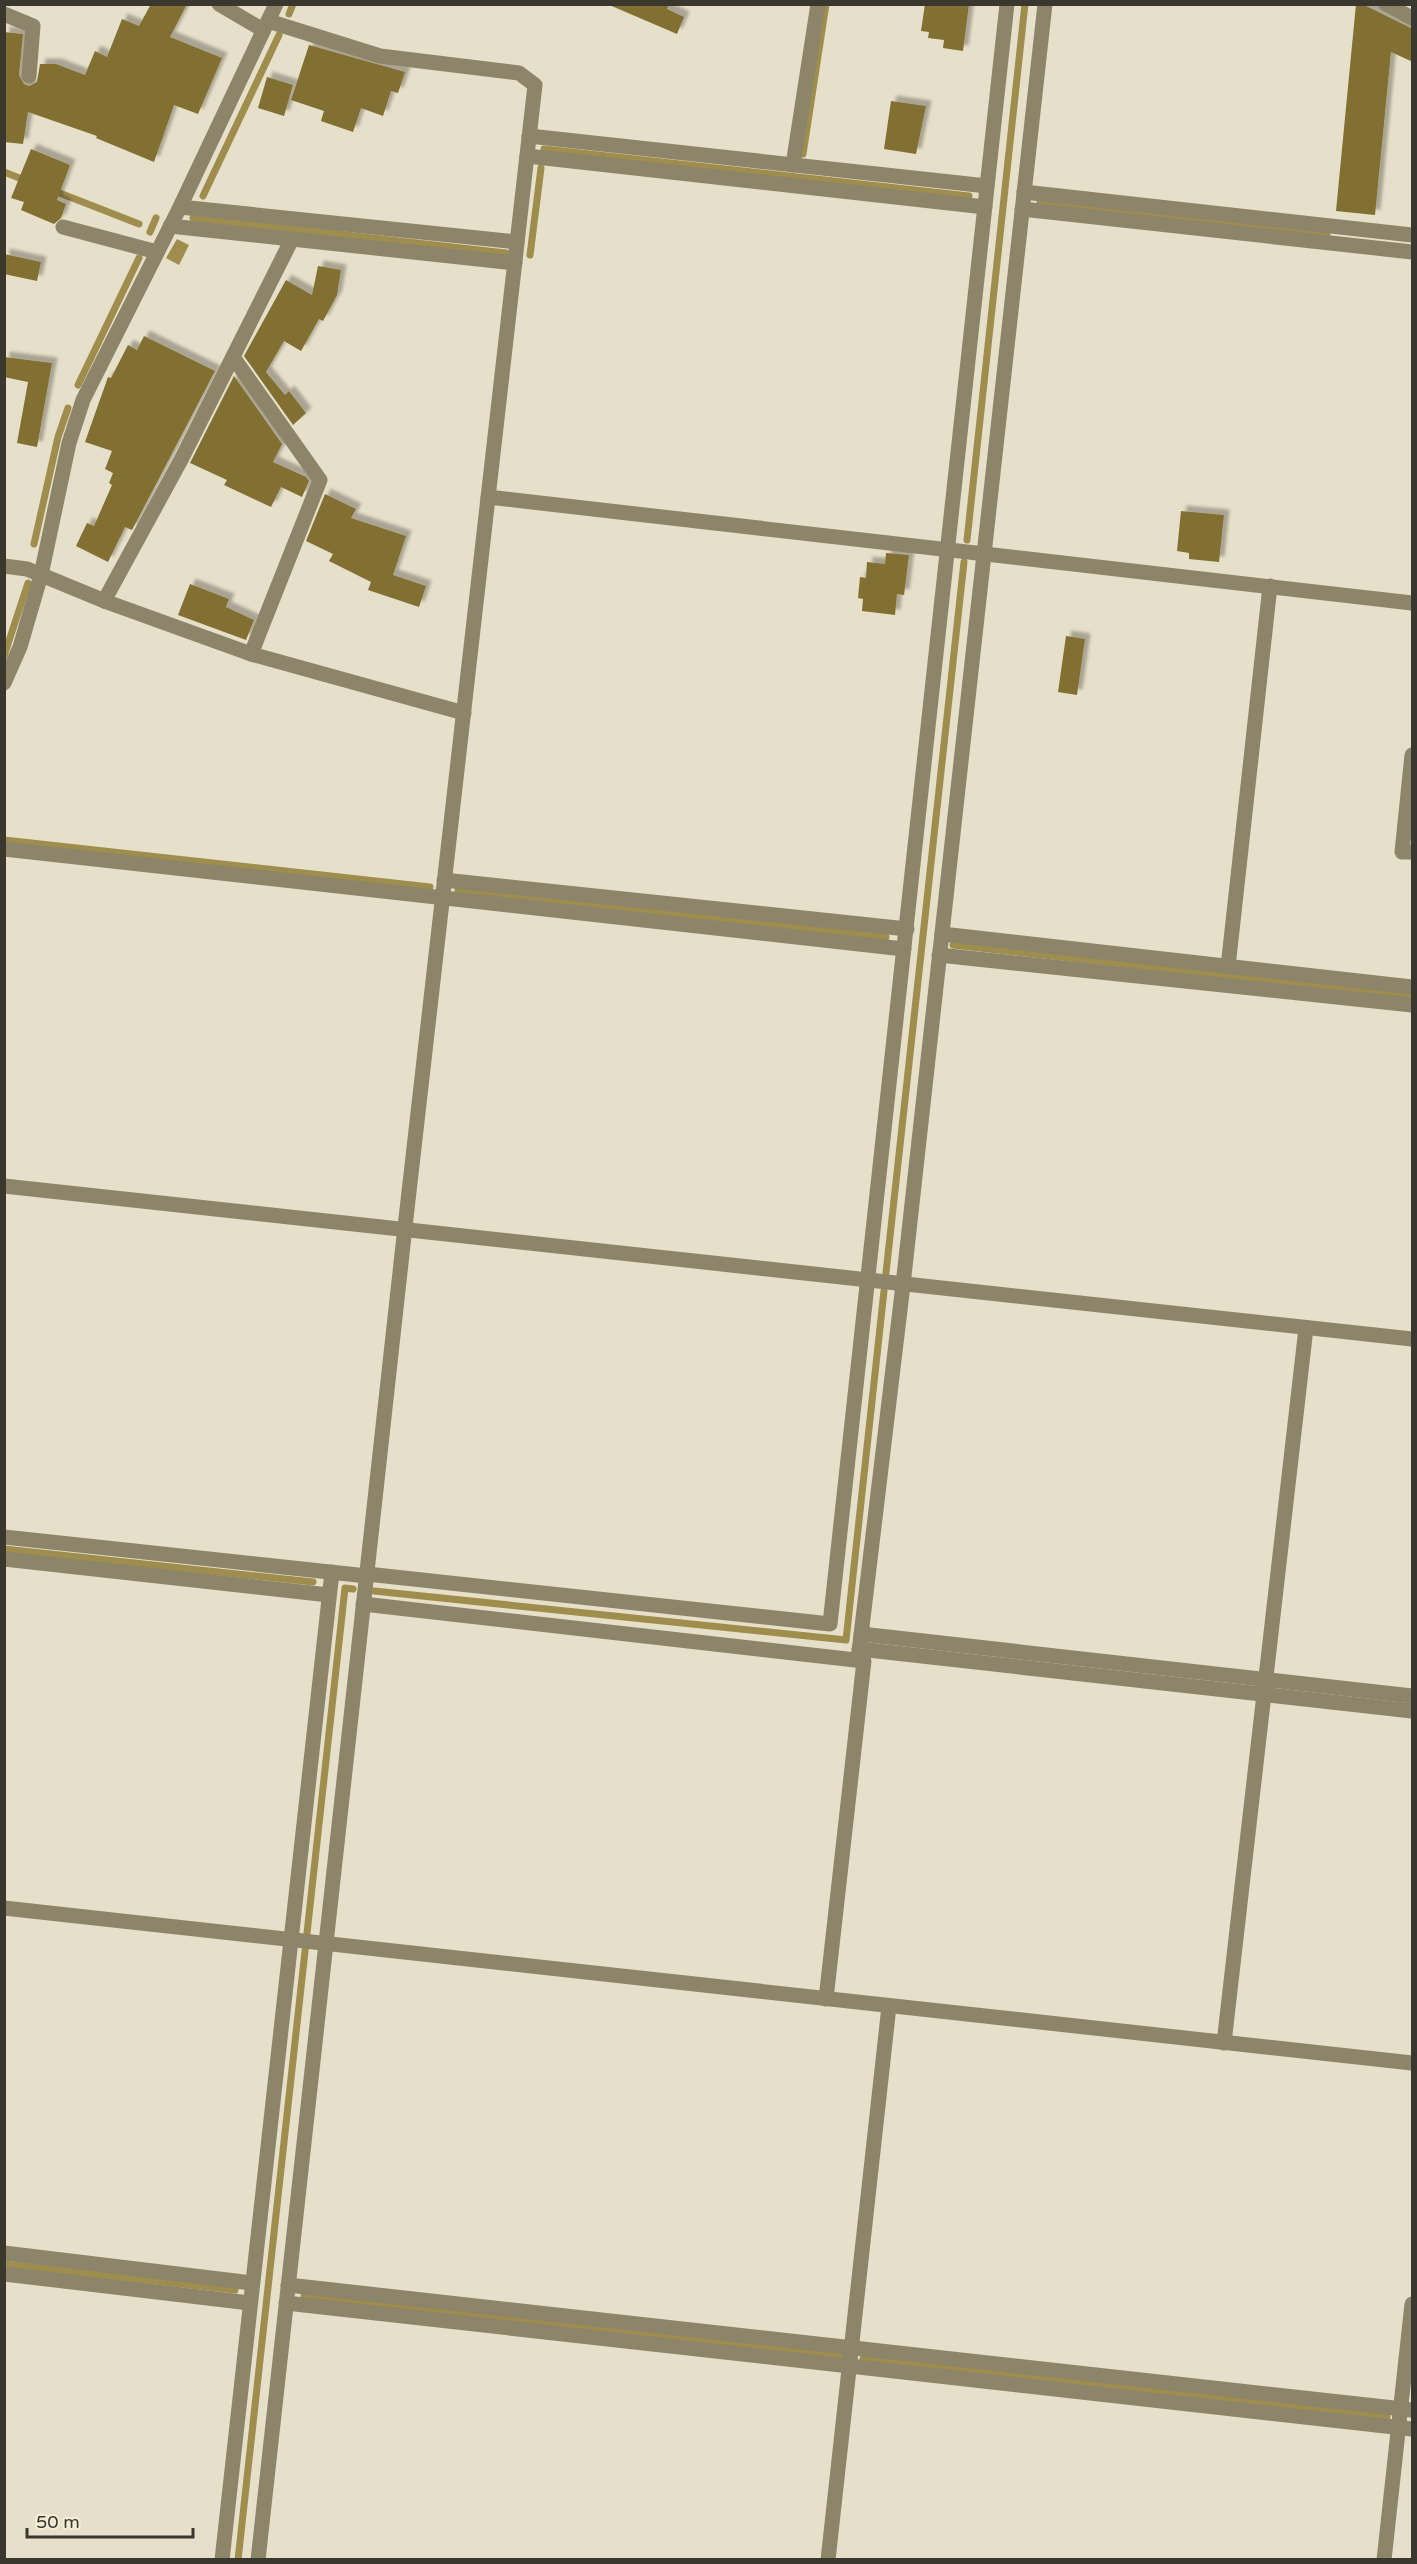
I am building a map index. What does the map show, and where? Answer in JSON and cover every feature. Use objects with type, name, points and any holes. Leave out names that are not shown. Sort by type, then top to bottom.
[{"type":"street","points":[[219,4],[266,25],[380,56],[519,73],[535,84],[367,1575],[321,1944],[288,2285],[258,2559]]},
{"type":"street","points":[[4,684],[20,646],[41,575],[69,443],[83,400],[180,207],[276,4]]},
{"type":"street","points":[[793,165],[818,4]]},
{"type":"street","points":[[4,1537],[830,1624],[1007,4]]},
{"type":"street","points":[[826,1999],[864,1661],[859,1648],[903,1285],[1045,4]]},
{"type":"street","points":[[1386,4],[1413,18]]},
{"type":"street","points":[[4,14],[33,26],[29,76]]},
{"type":"street","points":[[530,136],[987,186]]},
{"type":"street","points":[[527,156],[985,207]]},
{"type":"street","points":[[1024,192],[1413,235]]},
{"type":"street","points":[[180,207],[517,242]]},
{"type":"street","points":[[1022,209],[1413,252]]},
{"type":"street","points":[[170,226],[515,263]]},
{"type":"street","points":[[63,227],[157,252]]},
{"type":"street","points":[[104,601],[182,458],[292,239]]},
{"type":"street","points":[[233,357],[320,480],[251,654]]},
{"type":"street","points":[[488,497],[1413,603]]},
{"type":"street","points":[[4,566],[27,569],[104,601],[251,654],[464,713]]},
{"type":"street","points":[[1228,966],[1270,586]]},
{"type":"street","points":[[1413,755],[1402,852],[1413,852]]},
{"type":"street","points":[[4,849],[904,949]]},
{"type":"street","points":[[444,880],[907,929]]},
{"type":"street","points":[[942,934],[1413,987]]},
{"type":"street","points":[[939,954],[1413,1005]]},
{"type":"street","points":[[4,1186],[405,1227],[903,1285],[1413,1339]]},
{"type":"street","points":[[1224,2043],[1306,1328]]},
{"type":"street","points":[[4,1559],[329,1594]]},
{"type":"street","points":[[222,2559],[252,2283],[294,1941],[332,1572]]},
{"type":"street","points":[[363,1604],[1265,1687],[1413,1696]]},
{"type":"street","points":[[1265,1687],[1413,1711]]},
{"type":"street","points":[[4,1908],[1413,2063]]},
{"type":"street","points":[[828,2559],[889,2006]]},
{"type":"street","points":[[4,2253],[252,2283]]},
{"type":"street","points":[[4,2274],[250,2303]]},
{"type":"street","points":[[288,2285],[1407,2410]]},
{"type":"street","points":[[286,2304],[1406,2428]]},
{"type":"street","points":[[1384,2559],[1406,2428],[1413,2304]]},
{"type":"shaded area","points":[[177,239],[189,245],[179,265],[166,258]]},
{"type":"building","points":[[151,4],[187,4],[170,37],[222,58],[198,114],[174,105],[154,162],[96,138],[97,136],[28,112],[23,144],[4,142],[4,32],[23,34],[19,75],[24,84],[29,86],[37,82],[40,64],[56,64],[85,75],[95,51],[107,57],[122,19],[139,26]]},
{"type":"building","points":[[607,4],[669,4],[667,9],[684,17],[677,34]]},
{"type":"building","points":[[925,4],[969,4],[963,51],[943,48],[944,40],[928,38],[929,32],[921,31]]},
{"type":"building","points":[[1356,4],[1362,4],[1413,29],[1413,62],[1391,52],[1375,215],[1336,211]]},
{"type":"building","points":[[309,45],[405,72],[398,93],[391,91],[383,116],[361,108],[353,132],[321,121],[324,111],[291,100]]},
{"type":"building","points":[[267,77],[293,85],[284,116],[258,108]]},
{"type":"building","points":[[891,101],[926,106],[916,154],[884,149]]},
{"type":"building","points":[[31,149],[70,165],[57,200],[66,204],[61,218],[54,224],[21,210],[24,202],[11,198]]},
{"type":"building","points":[[4,254],[41,262],[37,281],[4,274]]},
{"type":"building","points":[[318,266],[341,270],[337,295],[323,321],[319,319],[301,351],[284,341],[266,372],[285,395],[289,391],[306,413],[293,425],[244,356],[286,280],[312,295]]},
{"type":"building","points":[[144,336],[215,371],[132,530],[125,527],[108,562],[76,546],[87,523],[94,526],[112,485],[109,483],[113,473],[105,469],[112,451],[85,442],[108,377],[111,378],[128,345],[137,350]]},
{"type":"building","points":[[4,357],[52,363],[37,447],[17,443],[28,382],[4,377]]},
{"type":"building","points":[[234,376],[282,444],[273,462],[306,477],[309,481],[302,497],[281,487],[271,507],[224,485],[227,480],[190,463]]},
{"type":"building","points":[[325,494],[356,509],[351,518],[406,536],[393,575],[426,586],[419,607],[368,590],[371,582],[329,561],[333,554],[306,541]]},
{"type":"building","points":[[1181,511],[1224,515],[1219,562],[1189,559],[1189,553],[1177,551]]},
{"type":"building","points":[[886,553],[909,555],[904,595],[897,594],[895,615],[862,611],[863,599],[858,598],[860,577],[866,578],[867,562],[885,564]]},
{"type":"building","points":[[190,584],[229,599],[226,607],[254,620],[246,640],[178,615]]},
{"type":"building","points":[[1066,636],[1085,639],[1077,695],[1058,692]]},
{"type":"waterway","points":[[289,14],[293,4]]},
{"type":"waterway","points":[[803,154],[826,4]]},
{"type":"waterway","points":[[967,540],[1025,4]]},
{"type":"waterway","points":[[203,196],[279,35]]},
{"type":"waterway","points":[[544,149],[969,196]]},
{"type":"waterway","points":[[530,255],[541,168]]},
{"type":"waterway","points":[[4,172],[27,181]]},
{"type":"waterway","points":[[52,190],[139,224]]},
{"type":"waterway","points":[[1040,202],[1327,235]]},
{"type":"waterway","points":[[150,232],[156,218]]},
{"type":"waterway","points":[[193,218],[506,253]]},
{"type":"waterway","points":[[78,385],[139,258]]},
{"type":"waterway","points":[[34,544],[58,437],[68,408]]},
{"type":"waterway","points":[[886,1273],[964,562]]},
{"type":"waterway","points":[[4,656],[28,583]]},
{"type":"waterway","points":[[4,840],[430,887]]},
{"type":"waterway","points":[[458,890],[886,937]]},
{"type":"waterway","points":[[953,945],[1412,996]]},
{"type":"waterway","points":[[374,1591],[846,1640],[884,1291]]},
{"type":"waterway","points":[[4,1549],[313,1582]]},
{"type":"waterway","points":[[238,2560],[345,1588],[353,1589]]},
{"type":"waterway","points":[[4,2264],[235,2290]]},
{"type":"waterway","points":[[304,2296],[843,2356]]},
{"type":"waterway","points":[[863,2359],[1387,2417]]}]
